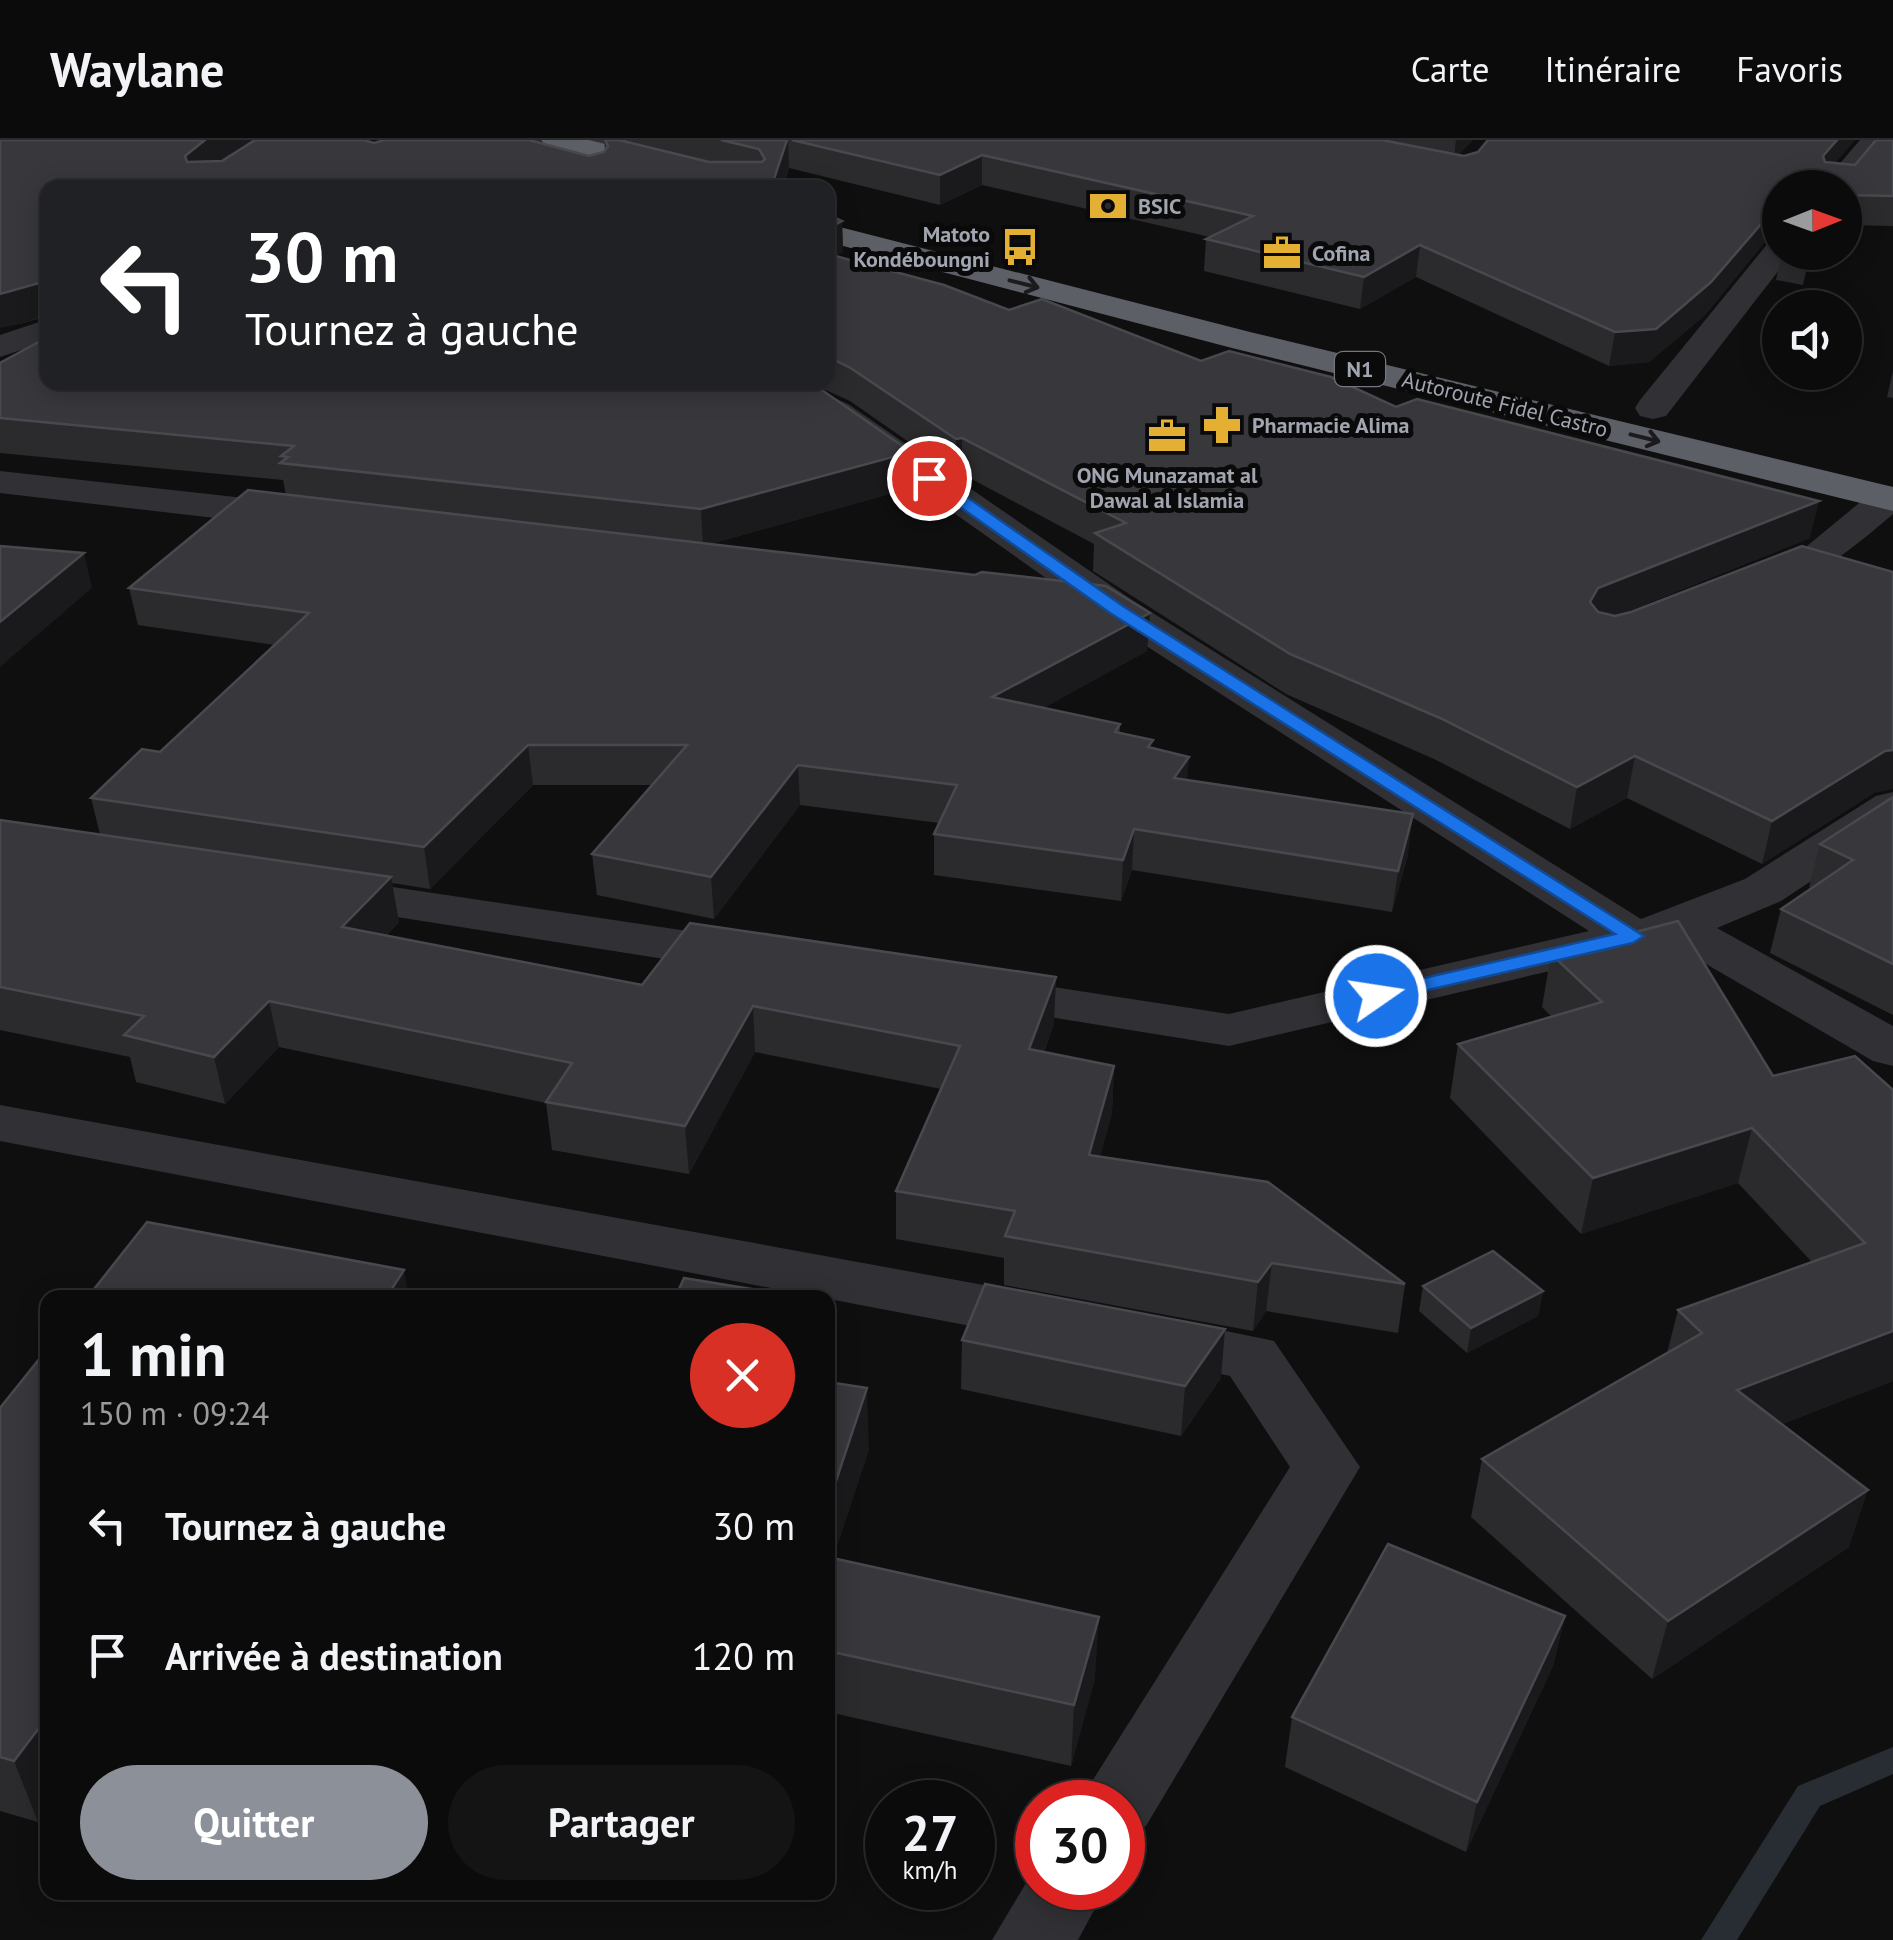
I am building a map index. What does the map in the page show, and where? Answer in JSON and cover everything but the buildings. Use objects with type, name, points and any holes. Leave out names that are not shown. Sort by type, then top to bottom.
[{"type":"highway","points":[[554,148],[631,180]]},
{"type":"highway","points":[[554,148],[710,180]]},
{"type":"highway","name":"Autoroute Fidel Castro","points":[[835,208],[1653,408],[1892,488]]},
{"type":"highway","name":"Autoroute Fidel Castro","points":[[835,235],[1244,341],[1892,488]]},
{"type":"street","points":[[554,148],[606,140]]},
{"type":"street","points":[[1848,170],[1876,140]]},
{"type":"street","points":[[1653,408],[1763,270]]},
{"type":"street","points":[[0,347],[40,332]]},
{"type":"street","points":[[785,390],[835,412],[1116,610],[1655,931],[1893,1049]]},
{"type":"street","points":[[0,482],[333,520]]},
{"type":"street","points":[[1714,597],[1821,556],[1892,488]]},
{"type":"street","points":[[1038,600],[1116,610]]},
{"type":"street","points":[[936,985],[1228,1030],[1655,931],[1764,890],[1893,806]]},
{"type":"street","points":[[273,884],[800,964]]},
{"type":"street","points":[[0,1123],[1251,1357],[1326,1467],[1132,1780]]},
{"type":"street","points":[[1033,1940],[1052,1910]]},
{"type":"waterway","points":[[1718,1940],[1809,1796],[1893,1760]]},
{"type":"place","name":"BSIC","points":[[1108,206]]},
{"type":"place","name":"Matoto Kondéboungni","points":[[1020,247]]},
{"type":"place","name":"Cofina","points":[[1282,253]]},
{"type":"place","name":"Pharmacie Alima","points":[[1222,425]]},
{"type":"place","name":"ONG Munazamat al Dawal al Islamia","points":[[1167,436]]},
{"type":"route","points":[[929,478],[1116,610],[1633,936],[1376,996]]}]
